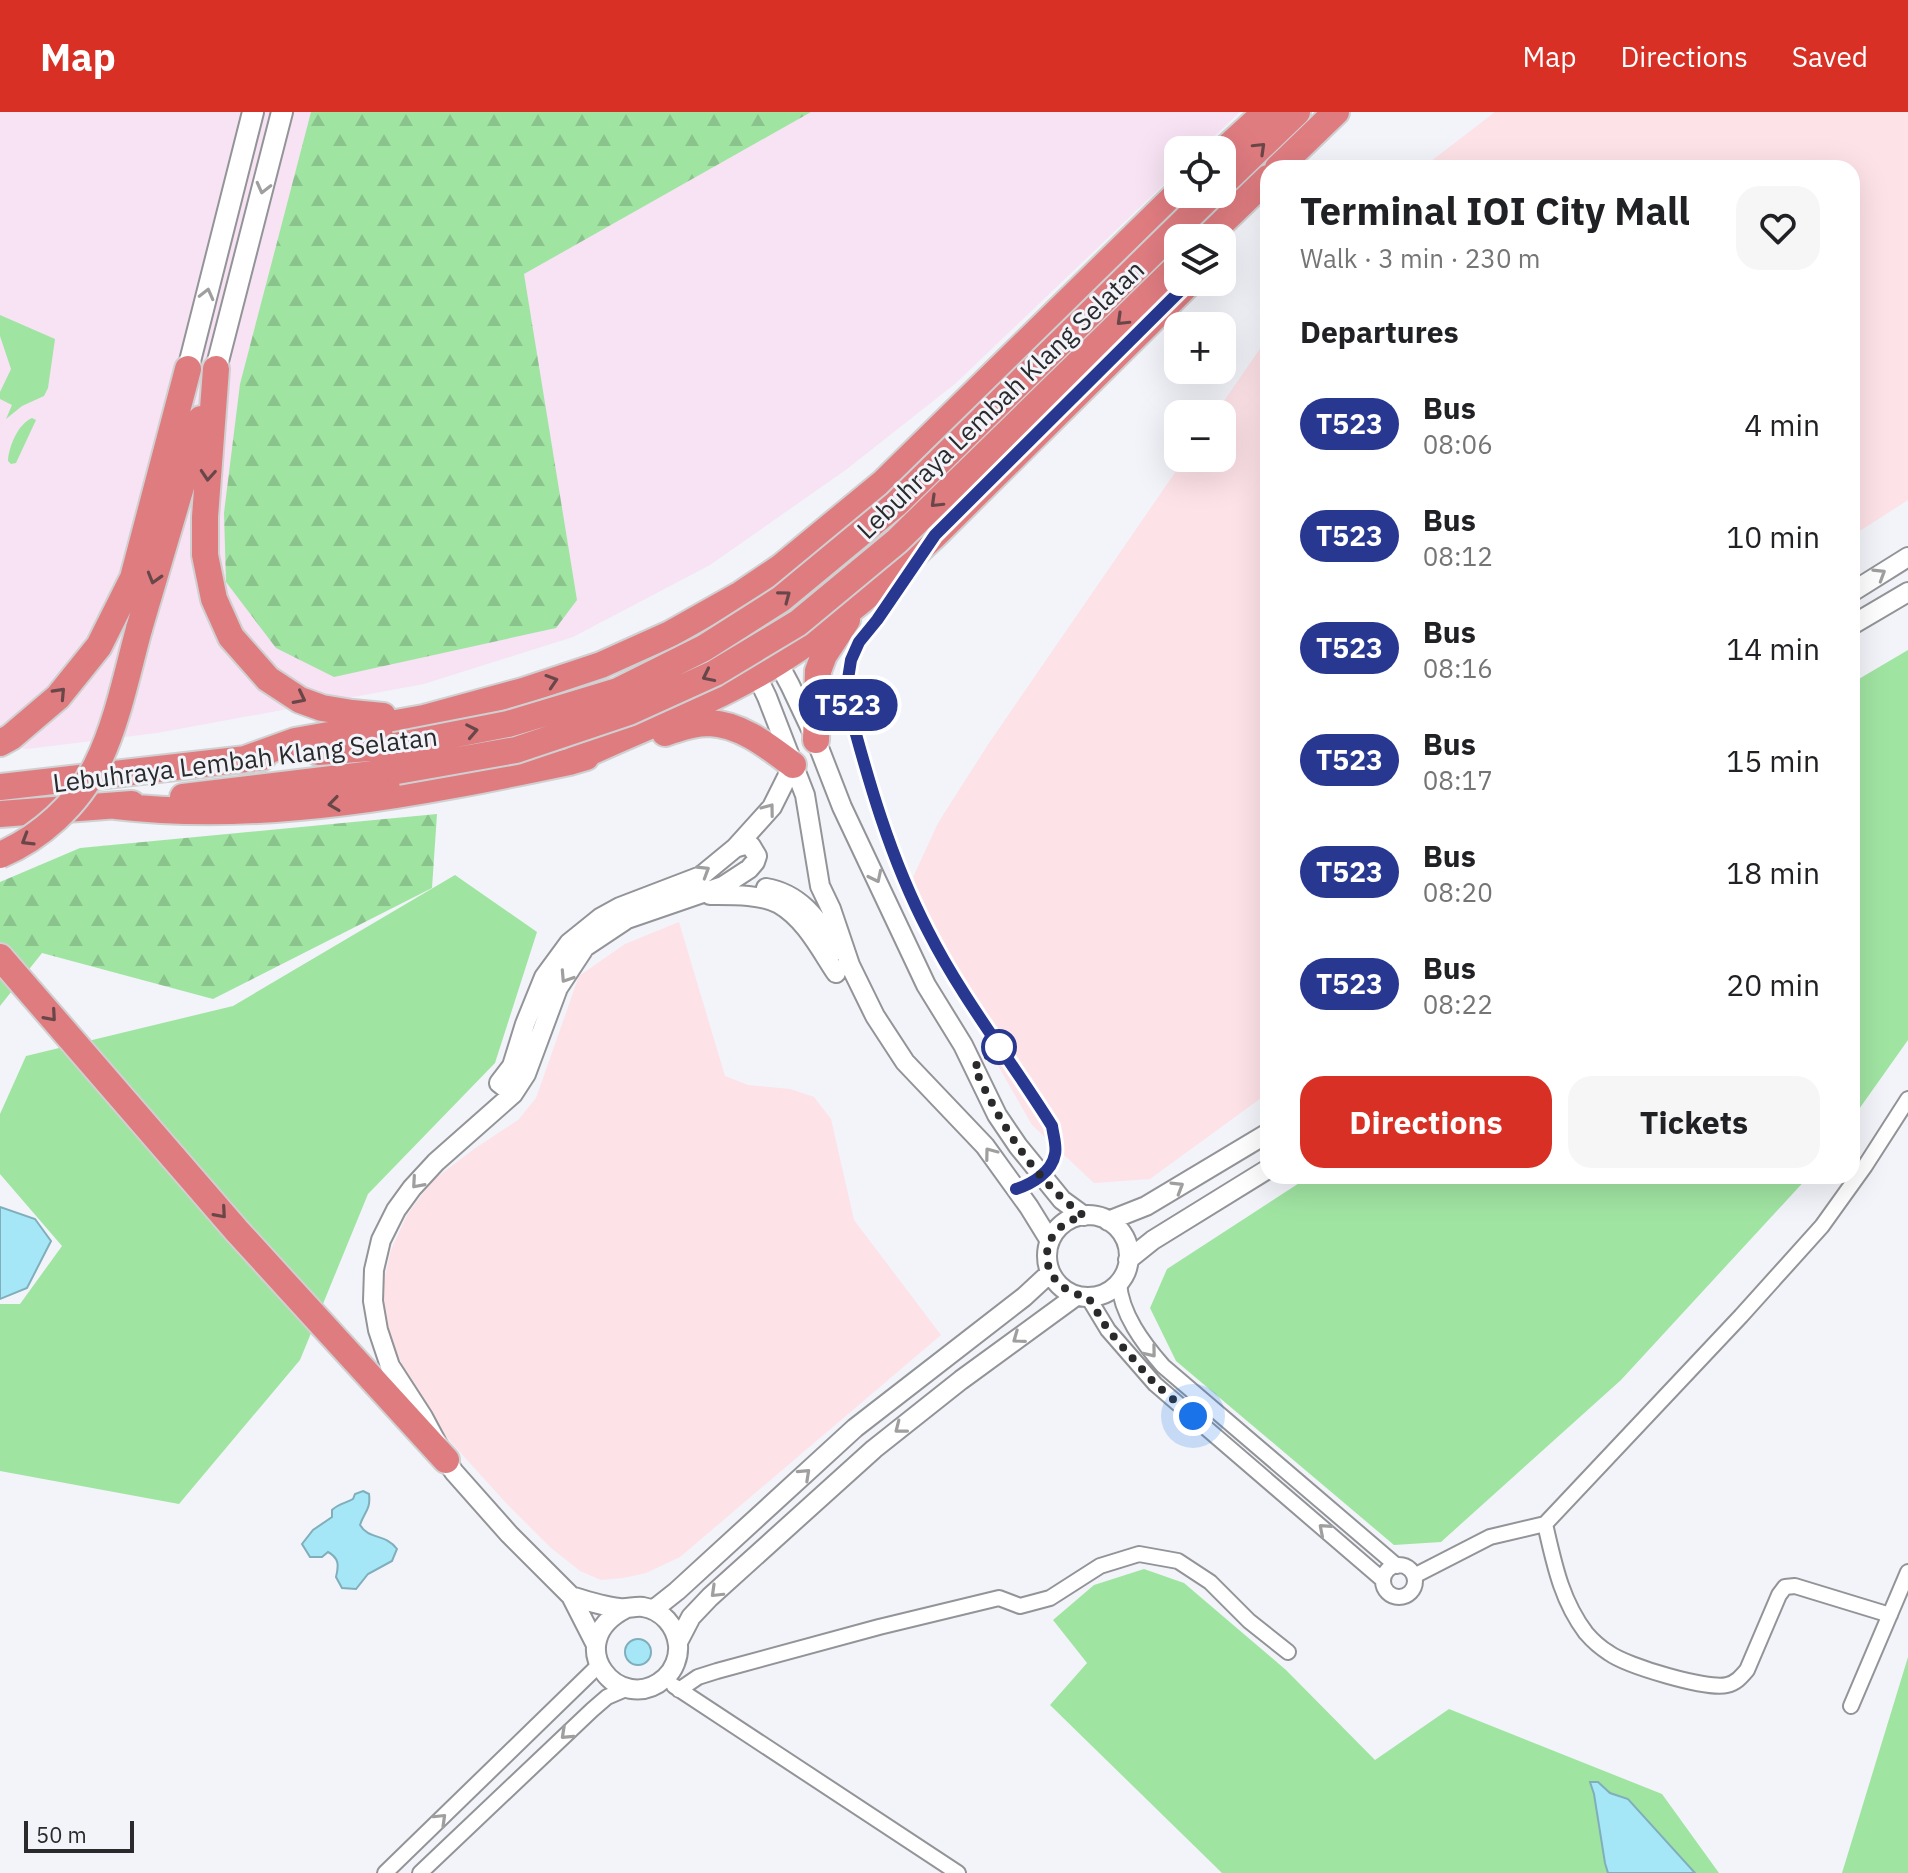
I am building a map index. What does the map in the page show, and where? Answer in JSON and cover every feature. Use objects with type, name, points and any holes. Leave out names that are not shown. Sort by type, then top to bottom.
[{"type":"highway","points":[[1236,139],[1266,112]]},
{"type":"highway","points":[[1236,171],[1297,112]]},
{"type":"highway","points":[[1286,160],[1336,112]]},
{"type":"highway","points":[[1296,160],[1317,131]]},
{"type":"highway","points":[[1221,224],[1260,186]]},
{"type":"highway","points":[[1236,232],[1260,205]]},
{"type":"highway","points":[[245,759],[295,741],[424,718],[523,691],[601,665],[670,634],[732,600],[781,567],[884,482],[1164,207]]},
{"type":"highway","name":"Lebuhraya Lembah Klang Selatan","points":[[0,814],[116,806],[396,758],[618,691],[704,648],[781,599],[896,504],[1198,208]]},
{"type":"highway","name":"Lebuhraya Lembah Klang Selatan","points":[[0,787],[245,759],[396,758],[516,750],[629,712],[715,673],[798,623],[897,541],[1164,280]]},
{"type":"highway","points":[[569,762],[686,710],[767,668],[810,640],[898,570],[1176,296]]},
{"type":"highway","points":[[0,743],[58,697],[99,646],[133,578],[188,369]]},
{"type":"highway","points":[[0,855],[41,832],[76,798],[97,765],[114,720],[216,369]]},
{"type":"highway","points":[[216,369],[205,555],[214,599],[231,637],[268,679],[300,700],[322,708],[352,713],[424,718]]},
{"type":"highway","points":[[816,740],[818,671],[836,634],[863,598]]},
{"type":"highway","points":[[116,806],[188,813],[321,805],[438,789],[569,762],[690,725],[709,723],[733,727],[793,765]]},
{"type":"highway","points":[[0,957],[231,1225],[446,1460]]},
{"type":"main road","points":[[188,369],[253,112]]},
{"type":"main road","points":[[216,369],[282,112]]},
{"type":"street","points":[[1860,587],[1908,557]]},
{"type":"street","points":[[1860,620],[1908,592]]},
{"type":"street","points":[[732,600],[767,668],[816,740],[842,807],[926,985],[963,1045],[997,1115],[1062,1200],[1084,1216]]},
{"type":"street","points":[[767,668],[793,765],[805,795],[820,886],[831,909],[843,969]]},
{"type":"street","points":[[793,765],[772,807],[735,848],[701,876],[623,913],[585,947],[558,988],[526,1074],[506,1088],[412,1188],[396,1210],[381,1240],[374,1270],[373,1301],[378,1330],[390,1366],[446,1460],[509,1534],[571,1596],[596,1645],[599,1665],[616,1684],[628,1688],[672,1684],[879,1627],[999,1598],[1020,1606],[1050,1598],[1100,1566],[1139,1554],[1178,1561],[1210,1582],[1249,1621],[1288,1652]]},
{"type":"street","points":[[623,913],[723,886],[749,869],[757,856],[751,846],[735,848]]},
{"type":"street","points":[[723,886],[771,888],[798,899],[821,924],[843,969]]},
{"type":"street","points":[[699,894],[747,896],[778,903],[804,925],[843,969],[905,1062],[985,1146],[1050,1241]]},
{"type":"street","points":[[1860,1173],[1908,1099]]},
{"type":"street","points":[[1108,1221],[1146,1206],[1260,1138]]},
{"type":"street","points":[[1128,1260],[1153,1240],[1260,1174]]},
{"type":"street","points":[[1414,1576],[1490,1537],[1545,1524],[1741,1316],[1822,1226],[1852,1184]]},
{"type":"street","points":[[1084,1216],[1096,1216],[1108,1221],[1117,1228],[1128,1249],[1125,1272],[1119,1283],[1099,1295],[1082,1296],[1065,1291],[1056,1283],[1047,1261],[1050,1241],[1063,1224],[1084,1216]]},
{"type":"street","points":[[653,1610],[855,1428],[1024,1297],[1050,1273]]},
{"type":"street","points":[[1082,1296],[1155,1384],[1383,1580],[1388,1593],[1397,1597],[1411,1591],[1415,1581],[1407,1568],[1397,1566],[1163,1366],[1142,1341],[1120,1297],[1119,1283]]},
{"type":"street","points":[[672,1684],[678,1642],[691,1617],[710,1597],[874,1449],[961,1380],[1082,1296]]},
{"type":"street","points":[[1545,1524],[1557,1578],[1570,1609],[1588,1635],[1610,1654],[1683,1680],[1726,1685],[1738,1680],[1747,1670],[1785,1587],[1795,1586],[1890,1615]]},
{"type":"street","points":[[1383,1580],[1387,1570],[1397,1566]]},
{"type":"street","points":[[1851,1706],[1908,1572]]},
{"type":"street","points":[[571,1596],[598,1605],[653,1610],[669,1623],[678,1642]]},
{"type":"street","points":[[596,1645],[601,1628],[611,1616],[625,1609]]},
{"type":"street","points":[[385,1873],[599,1665]]},
{"type":"street","points":[[672,1684],[935,1866],[958,1873]]},
{"type":"street","points":[[420,1873],[592,1710],[607,1697],[628,1688]]},
{"type":"shaded area","points":[[0,112],[1240,112],[1215,136],[1164,136],[1164,184],[956,383],[847,469],[710,565],[573,637],[424,684],[157,733],[27,749],[0,746]]},
{"type":"shaded area","points":[[1495,112],[1908,112],[1908,500],[1860,531],[1860,160],[1432,160]]},
{"type":"shaded area","points":[[1260,349],[1260,1099],[1150,1179],[1094,1183],[1032,1125],[903,899],[938,823],[989,743],[1175,472],[1236,472],[1236,400],[1225,400]]},
{"type":"shaded area","points":[[679,922],[725,1076],[748,1085],[790,1089],[814,1097],[831,1119],[854,1220],[941,1335],[680,1557],[646,1573],[601,1580],[580,1571],[550,1547],[440,1430],[418,1397],[393,1346],[385,1318],[383,1285],[391,1250],[407,1215],[432,1181],[518,1120],[536,1098],[579,976],[625,944]]},
{"type":"green space","points":[[311,112],[811,112],[524,274],[577,600],[556,628],[334,677],[276,648],[226,582],[224,513],[240,384]]},
{"type":"green space","points":[[0,315],[55,339],[48,388],[44,396],[22,406],[6,419],[12,405],[0,399],[0,392],[11,369],[0,336]]},
{"type":"green space","points":[[32,418],[36,420],[16,463],[11,464],[8,461],[12,442],[22,425]]},
{"type":"green space","points":[[1908,650],[1908,1040],[1860,1108],[1860,678]]},
{"type":"green space","points":[[437,814],[432,888],[213,999],[42,953],[0,1006],[0,882],[80,848]]},
{"type":"green space","points":[[455,875],[537,932],[495,1063],[368,1194],[300,1360],[179,1504],[0,1471],[0,1304],[20,1304],[62,1246],[0,1174],[0,1114],[26,1056],[233,1006]]},
{"type":"green space","points":[[1298,1184],[1802,1184],[1621,1380],[1441,1542],[1394,1545],[1176,1361],[1150,1308],[1167,1269]]},
{"type":"green space","points":[[1144,1569],[1184,1583],[1286,1670],[1375,1760],[1449,1709],[1662,1794],[1719,1873],[1222,1873],[1050,1705],[1087,1663],[1053,1620],[1094,1585]]},
{"type":"green space","points":[[1908,1657],[1908,1873],[1842,1873]]},
{"type":"water","points":[[0,1207],[35,1219],[51,1241],[27,1288],[0,1299]]},
{"type":"water","points":[[363,1491],[369,1494],[369,1504],[360,1525],[397,1549],[392,1561],[368,1574],[356,1589],[342,1588],[336,1577],[336,1559],[328,1552],[322,1557],[310,1557],[302,1544],[313,1530],[332,1517],[332,1510]]},
{"type":"water","points":[[638,1639],[647,1643],[651,1652],[647,1661],[638,1665],[629,1661],[625,1652],[629,1643]]},
{"type":"water","points":[[1590,1782],[1598,1782],[1610,1793],[1628,1799],[1695,1873],[1608,1873]]},
{"type":"bus line","name":"T523","points":[[1016,1189],[1030,1185],[1049,1168],[1056,1152],[1052,1126],[959,986],[928,931],[894,858],[847,701],[851,660],[859,642],[935,535],[1176,296]]},
{"type":"route","points":[[999,1047],[974,1067],[997,1115],[1062,1200],[1084,1216],[1073,1218],[1055,1231],[1047,1251],[1050,1273],[1065,1291],[1088,1297],[1108,1330],[1155,1384],[1193,1416]]}]
